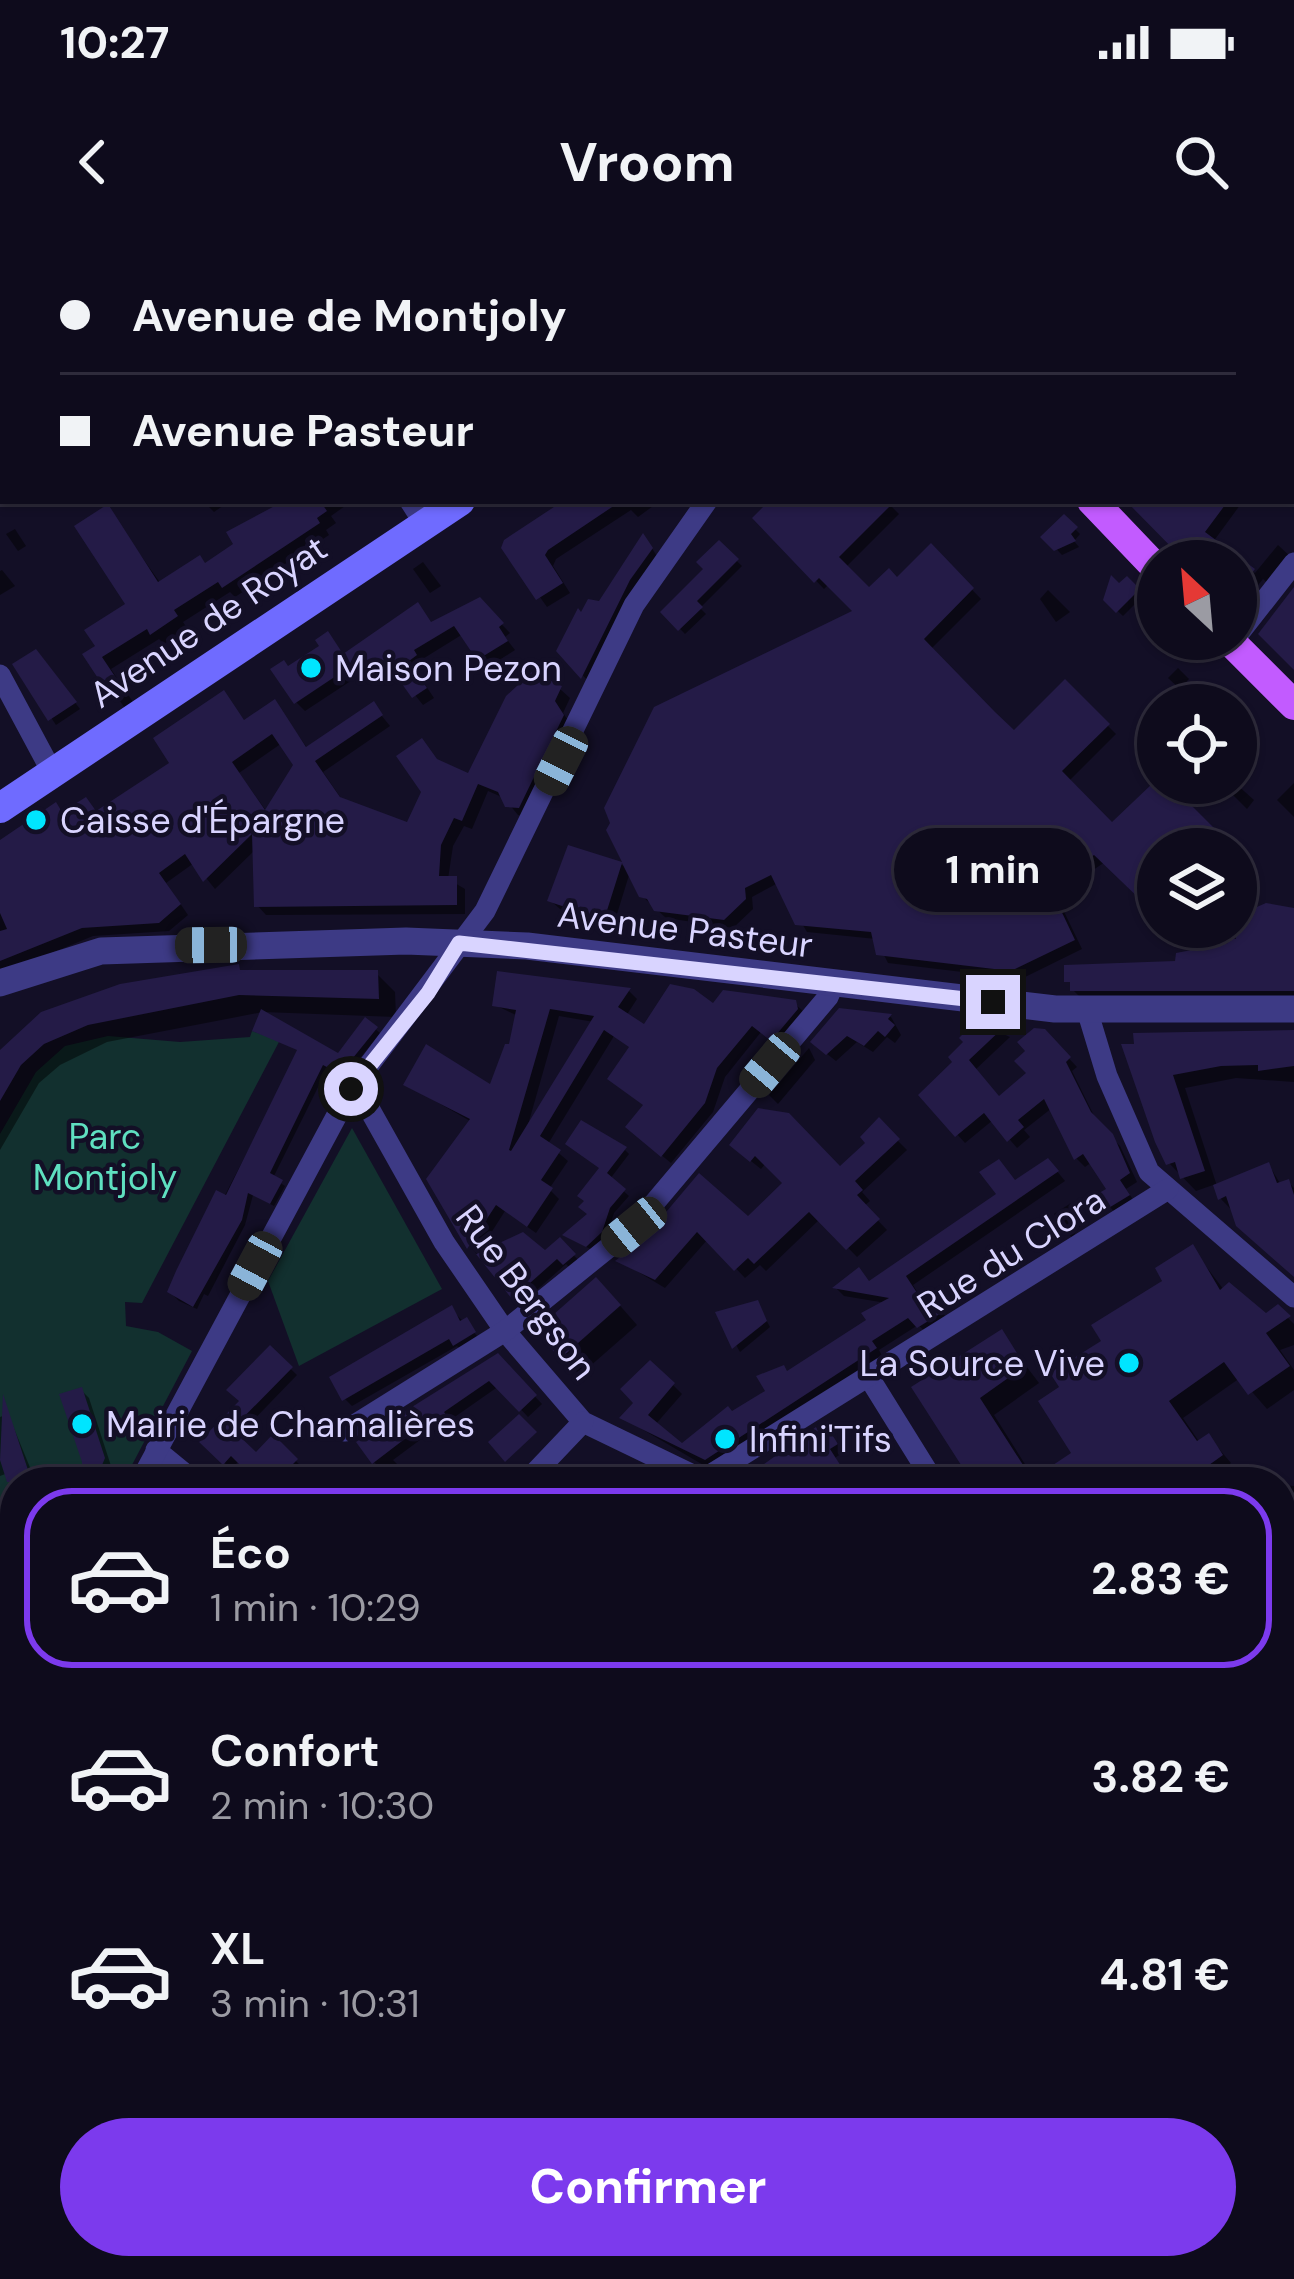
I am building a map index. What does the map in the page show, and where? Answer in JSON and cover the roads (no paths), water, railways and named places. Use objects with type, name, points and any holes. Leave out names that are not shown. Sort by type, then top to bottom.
[{"type":"main road","name":"Avenue de Royat","points":[[0,808],[417,512],[448,504]]},
{"type":"main road","points":[[1095,504],[1137,548]]},
{"type":"main road","points":[[1252,660],[1294,705]]},
{"type":"street","points":[[148,1467],[351,1089],[428,993],[485,911],[644,586],[704,504]]},
{"type":"street","points":[[1257,608],[1294,563]]},
{"type":"street","points":[[0,675],[52,772]]},
{"type":"street","name":"Avenue Pasteur","points":[[0,983],[101,951],[459,943],[1087,1010],[1294,1009]]},
{"type":"street","points":[[345,1431],[505,1331],[634,1227],[834,983]]},
{"type":"street","points":[[1087,1010],[1136,1150],[1149,1172],[1294,1297]]},
{"type":"street","name":"Rue Bergson","points":[[351,1089],[366,1103],[444,1242],[505,1331],[583,1422],[639,1445],[676,1467]]},
{"type":"street","name":"Rue du Clora","points":[[723,1467],[1168,1189]]},
{"type":"street","points":[[870,1379],[925,1467]]},
{"type":"street","points":[[540,1467],[583,1422]]},
{"type":"street","points":[[156,1450],[177,1467]]},
{"type":"place","name":"Maison Pezon","points":[[311,668]]},
{"type":"place","name":"Caisse d'Épargne","points":[[36,820]]},
{"type":"place","name":"La Source Vive","points":[[1129,1363]]},
{"type":"place","name":"Mairie de Chamalières","points":[[82,1424]]},
{"type":"place","name":"Infini'Tifs","points":[[725,1439]]},
{"type":"park label","name":"Parc Montjoly","points":[[105,1156]]}]
